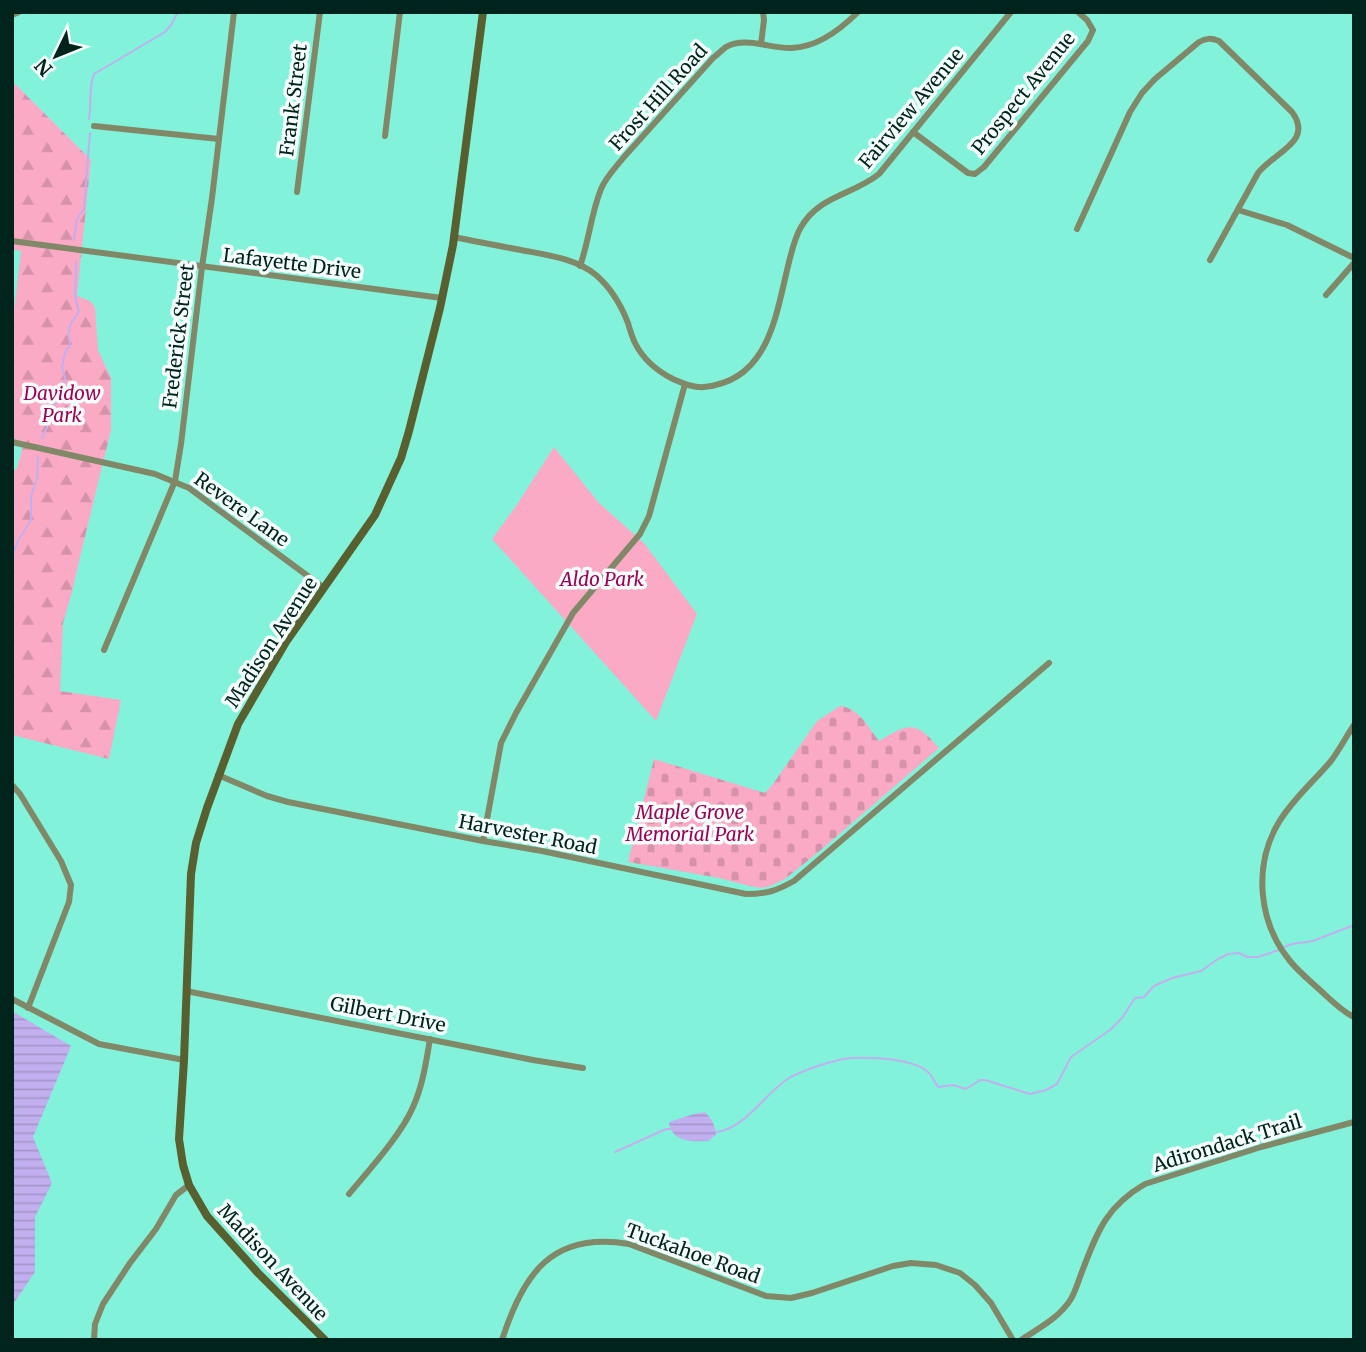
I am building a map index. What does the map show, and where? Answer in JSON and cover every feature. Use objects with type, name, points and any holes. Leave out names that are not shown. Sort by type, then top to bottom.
[{"type":"street","points":[[12,15],[19,12]]},
{"type":"street","name":"Frederick Street","points":[[103,650],[175,481],[234,12]]},
{"type":"street","name":"Frank Street","points":[[297,192],[320,12]]},
{"type":"street","points":[[385,136],[400,12]]},
{"type":"street","name":"Madison Avenue","points":[[325,1340],[206,1216],[189,1185],[183,1165],[179,1139],[191,874],[196,843],[237,724],[286,642],[375,515],[401,458],[453,245],[483,12]]},
{"type":"street","points":[[761,44],[764,12]]},
{"type":"street","name":"Frost Hill Road","points":[[580,266],[602,188],[624,157],[713,58],[726,47],[737,43],[793,48],[810,45],[829,37],[858,12]]},
{"type":"street","name":"Fairview Avenue","points":[[453,237],[560,258],[580,266],[594,274],[619,302],[635,343],[654,368],[685,384],[700,387],[727,382],[745,372],[765,347],[800,228],[819,207],[833,197],[868,183],[879,174],[1011,12]]},
{"type":"street","name":"Prospect Avenue","points":[[913,132],[968,173],[975,173],[984,167],[1088,41],[1093,30],[1078,12]]},
{"type":"street","points":[[1077,229],[1130,112],[1142,93],[1199,42],[1213,38],[1292,112],[1297,120],[1299,133],[1298,137],[1262,168],[1210,260]]},
{"type":"street","points":[[94,126],[219,139]]},
{"type":"street","points":[[1238,210],[1287,225],[1354,258]]},
{"type":"street","name":"Lafayette Drive","points":[[12,241],[442,298]]},
{"type":"street","points":[[1326,295],[1354,263]]},
{"type":"street","points":[[482,841],[501,743],[573,613],[640,534],[649,516],[685,384]]},
{"type":"street","name":"Revere Lane","points":[[12,442],[155,474],[175,481],[189,488],[324,587]]},
{"type":"street","name":"Harvester Road","points":[[218,775],[288,802],[746,894],[766,894],[794,881],[1049,663]]},
{"type":"street","points":[[1354,725],[1332,759],[1279,822],[1266,853],[1263,871],[1263,900],[1267,918],[1285,954],[1301,973],[1354,1017]]},
{"type":"street","points":[[12,785],[61,861],[71,885],[69,902],[28,1008]]},
{"type":"street","name":"Gilbert Drive","points":[[187,991],[583,1068]]},
{"type":"street","points":[[12,999],[99,1044],[184,1060]]},
{"type":"street","points":[[349,1194],[412,1109],[422,1082],[430,1039]]},
{"type":"street","name":"Adirondack Trail","points":[[1021,1340],[1063,1310],[1072,1297],[1100,1227],[1116,1207],[1134,1191],[1145,1184],[1261,1147],[1354,1122]]},
{"type":"street","points":[[94,1340],[95,1324],[103,1304],[156,1229],[176,1195],[189,1185]]},
{"type":"street","name":"Tuckahoe Road","points":[[502,1340],[510,1312],[526,1282],[541,1264],[575,1245],[608,1240],[629,1244],[766,1296],[791,1297],[812,1293],[893,1266],[911,1263],[936,1265],[960,1273],[975,1285],[991,1303],[1013,1340]]},
{"type":"green space","name":"Davidow Park","points":[[12,81],[91,160],[77,296],[90,301],[95,307],[98,350],[111,378],[111,430],[63,623],[60,691],[121,700],[109,759],[12,735],[12,473],[17,468],[24,442],[12,438],[12,328],[21,251],[12,249]]},
{"type":"green space","points":[[74,405],[82,411],[83,428],[67,433],[62,430],[60,423],[69,407]]},
{"type":"green space","name":"Aldo Park","points":[[554,447],[599,503],[644,543],[697,614],[656,721],[492,539]]},
{"type":"green space","name":"Maple Grove Memorial Park","points":[[840,706],[858,714],[879,741],[911,727],[924,733],[939,748],[821,850],[785,879],[770,886],[749,886],[628,862],[654,759],[765,793],[817,721]]},
{"type":"shaded area","points":[[12,1011],[71,1046],[33,1137],[52,1183],[35,1217],[35,1272],[14,1303],[12,1303]]},
{"type":"shaded area","points":[[705,1112],[713,1122],[716,1135],[708,1141],[683,1139],[671,1129],[669,1122]]},
{"type":"waterway","points":[[89,119],[94,74],[165,32],[178,12]]},
{"type":"waterway","points":[[74,240],[77,219],[84,209],[90,133]]},
{"type":"waterway","points":[[42,438],[50,413],[63,388],[65,378],[62,368],[65,352],[70,345],[70,327],[79,312],[75,293],[76,262]]},
{"type":"waterway","points":[[12,556],[31,520],[31,496],[37,479],[38,457]]},
{"type":"waterway","points":[[1284,947],[1313,941],[1354,925]]},
{"type":"waterway","points":[[716,1132],[746,1118],[789,1078],[819,1066],[851,1058],[881,1058],[913,1064],[929,1073],[938,1087],[953,1085],[966,1089],[980,1080],[985,1080],[1030,1094],[1046,1090],[1057,1084],[1071,1057],[1110,1030],[1135,998],[1144,997],[1154,986],[1172,978],[1201,971],[1228,954],[1258,957],[1279,950]]},
{"type":"waterway","points":[[615,1152],[666,1129],[672,1129]]}]
